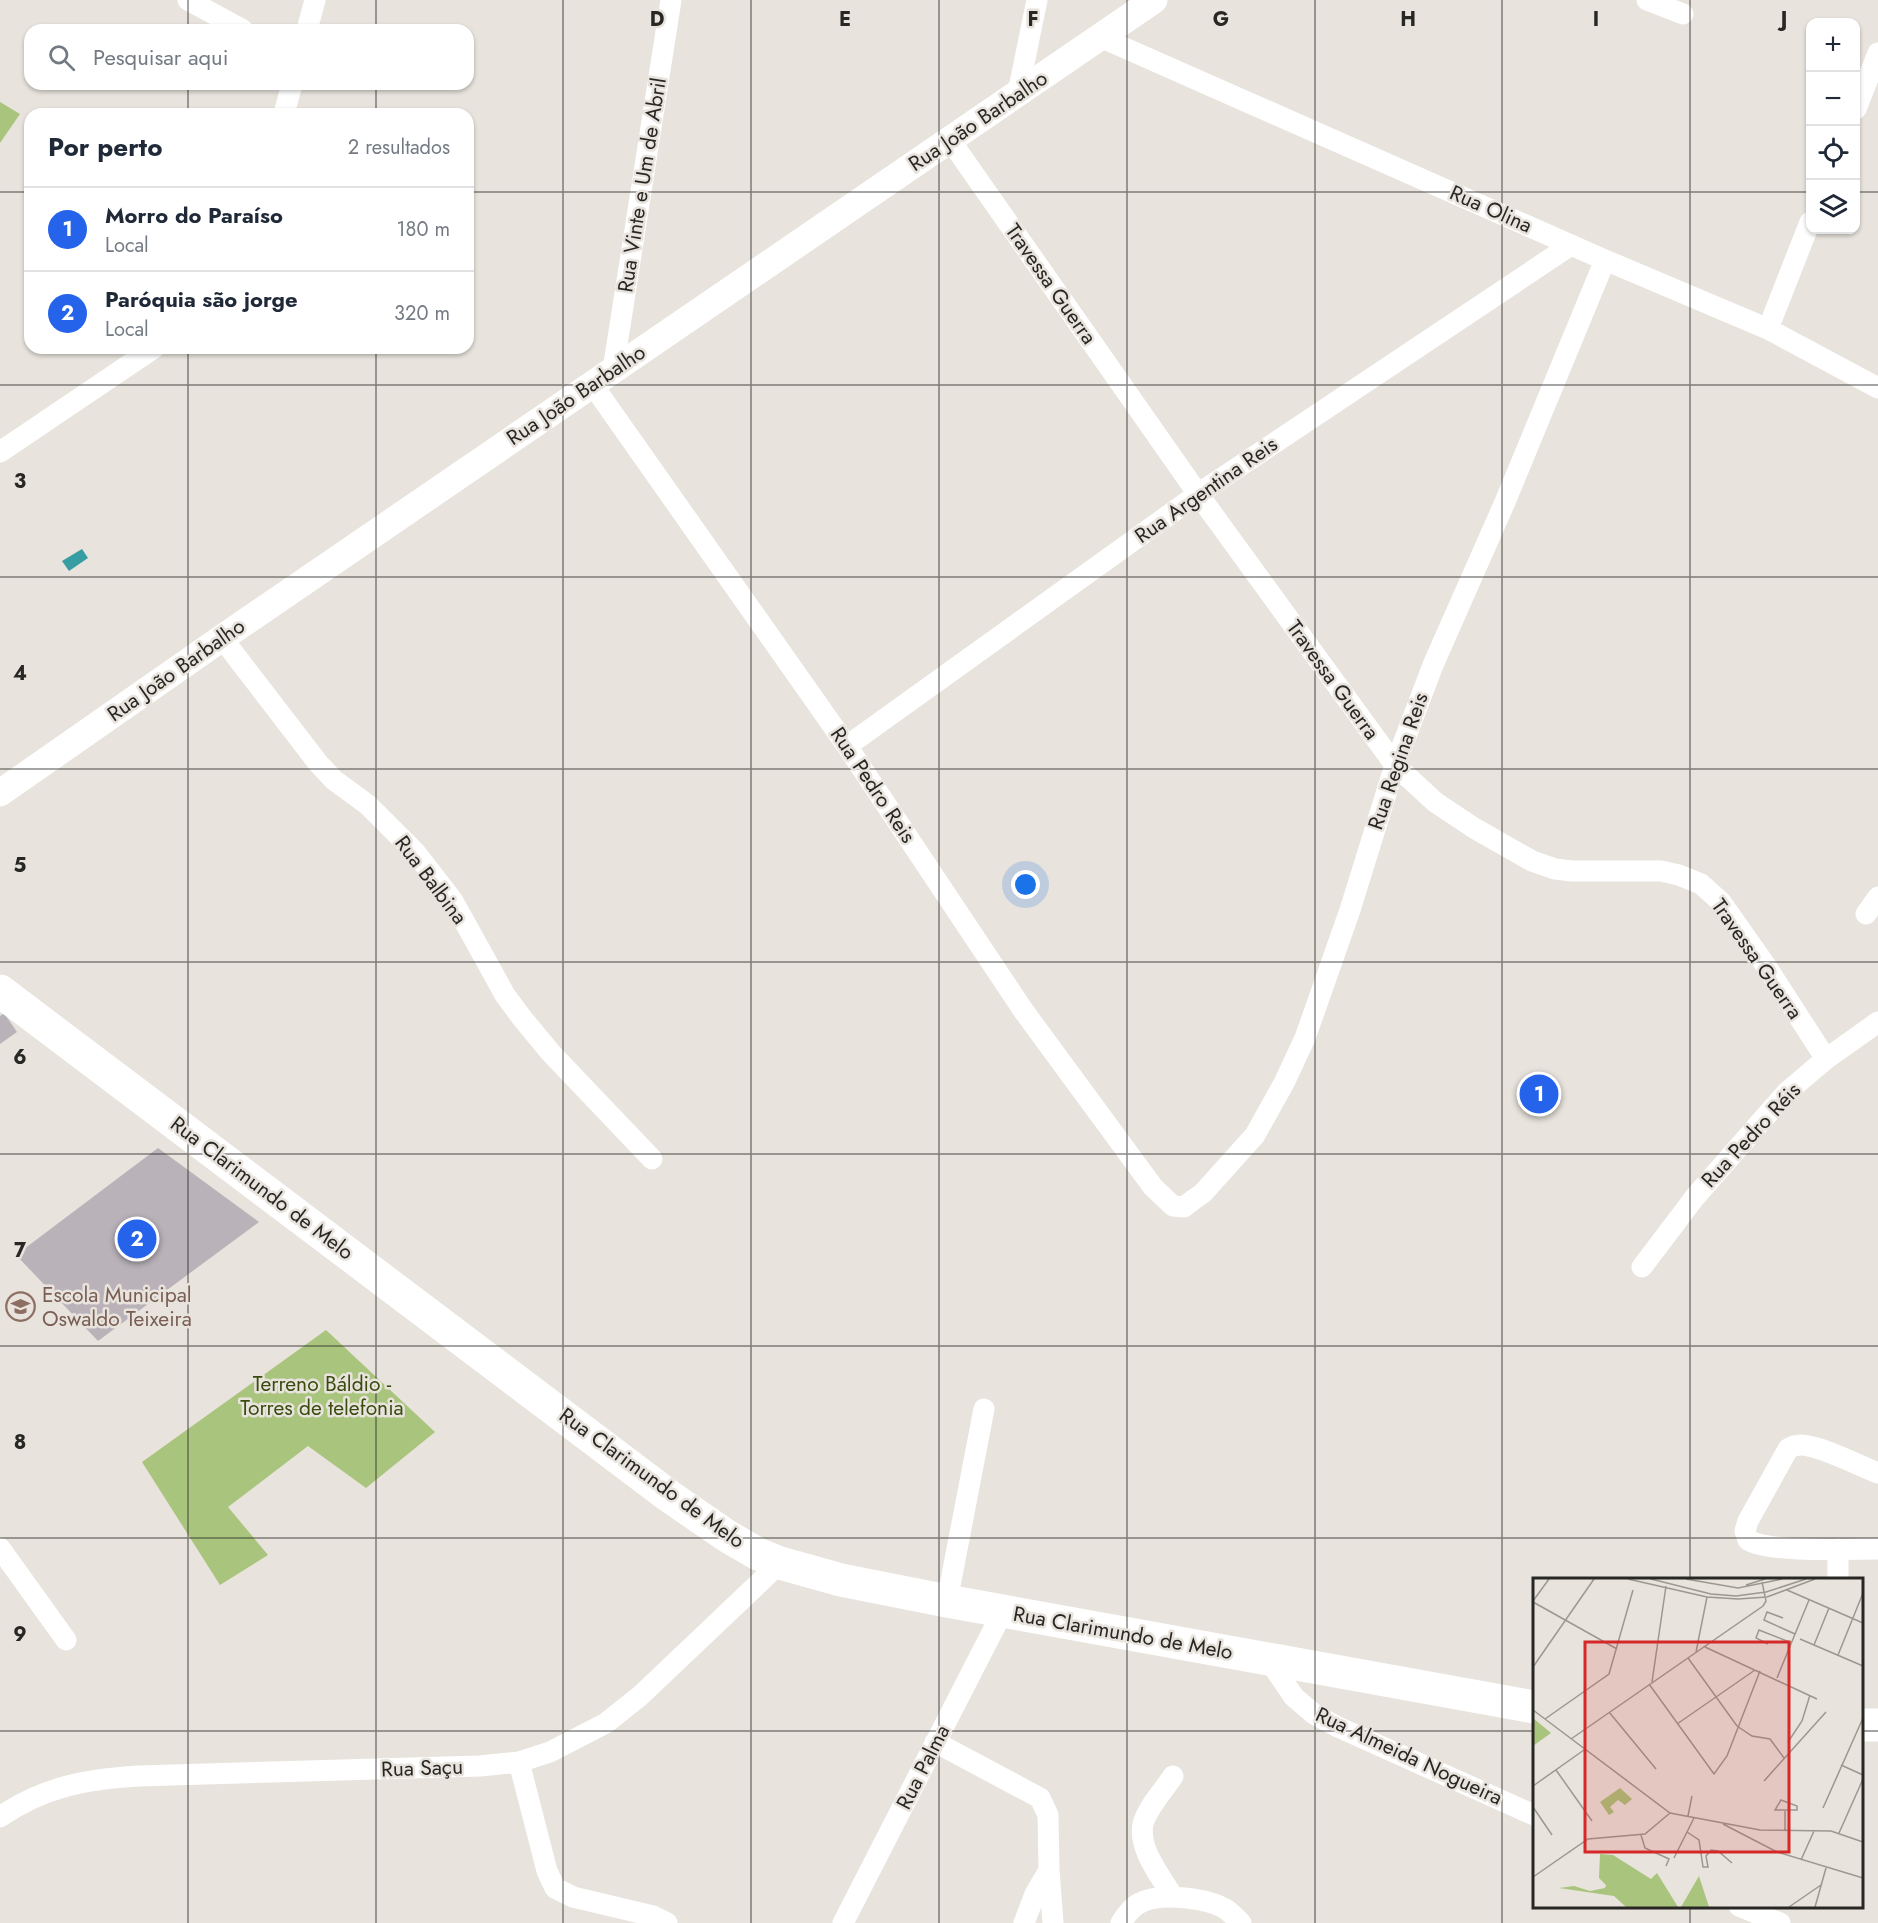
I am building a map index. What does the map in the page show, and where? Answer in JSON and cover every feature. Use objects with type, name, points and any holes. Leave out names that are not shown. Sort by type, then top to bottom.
[{"type":"main road","name":"Rua Clarimundo de Melo","points":[[0,992],[669,1496],[727,1536],[758,1554],[780,1563],[841,1580],[947,1601],[1533,1707]]},
{"type":"street","points":[[188,0],[232,24]]},
{"type":"street","points":[[309,24],[315,0]]},
{"type":"street","name":"Rua Vinte e Um de Abril","points":[[603,377],[671,0]]},
{"type":"street","points":[[1018,93],[1037,0]]},
{"type":"street","name":"Rua João Barbalho","points":[[0,793],[222,638],[1154,0]]},
{"type":"street","points":[[1647,0],[1683,14]]},
{"type":"street","name":"Rua Olina","points":[[1100,37],[1605,260],[1768,329],[1878,388]]},
{"type":"street","points":[[1860,99],[1878,53]]},
{"type":"street","points":[[286,108],[290,90]]},
{"type":"street","name":"Travessa Guerra","points":[[950,140],[1198,494],[1395,765],[1435,802],[1474,828],[1532,861],[1555,869],[1572,871],[1661,871],[1701,884],[1721,902],[1766,966],[1826,1059]]},
{"type":"street","points":[[1768,329],[1806,232]]},
{"type":"street","name":"Rua Argentina Reis","points":[[847,746],[1198,494],[1571,245]]},
{"type":"street","name":"Rua Regina Reis","points":[[1152,1187],[1173,1206],[1184,1207],[1203,1193],[1255,1135],[1271,1108],[1305,1038],[1350,910],[1395,765],[1432,665],[1505,502],[1605,260]]},
{"type":"street","points":[[0,452],[145,354]]},
{"type":"street","name":"Rua Pedro Reis","points":[[603,377],[1023,1010],[1152,1187]]},
{"type":"street","name":"Rua Balbina","points":[[222,638],[318,763],[334,780],[368,805],[415,852],[453,901],[505,995],[522,1018],[551,1053],[652,1159]]},
{"type":"street","points":[[1866,914],[1878,897]]},
{"type":"street","name":"Rua Pedro Réis","points":[[1642,1267],[1695,1197],[1787,1092],[1826,1059],[1878,1022]]},
{"type":"street","points":[[947,1601],[984,1409]]},
{"type":"street","points":[[1878,1473],[1810,1446],[1791,1447],[1745,1527],[1748,1540],[1762,1545],[1878,1549]]},
{"type":"street","points":[[0,1548],[66,1640]]},
{"type":"street","points":[[1838,1549],[1838,1578]]},
{"type":"street","name":"Rua Saçu","points":[[0,1817],[32,1798],[57,1788],[97,1779],[480,1766],[519,1762],[550,1752],[606,1724],[640,1696],[780,1563]]},
{"type":"street","name":"Rua Palma","points":[[843,1923],[1003,1611]]},
{"type":"street","name":"Rua Almeida Nogueira","points":[[1268,1659],[1294,1697],[1338,1728],[1533,1815]]},
{"type":"street","points":[[935,1742],[1040,1798],[1048,1815],[1053,1923]]},
{"type":"street","points":[[519,1762],[547,1871],[555,1888],[573,1897],[653,1916],[667,1923]]},
{"type":"street","points":[[1173,1776],[1143,1823],[1143,1836],[1148,1855],[1173,1897]]},
{"type":"street","points":[[1024,1923],[1035,1894],[1049,1870]]},
{"type":"street","points":[[1121,1923],[1139,1903],[1156,1898],[1173,1897],[1197,1900],[1226,1910],[1241,1923]]},
{"type":"street","points":[[1744,1908],[1780,1923]]},
{"type":"green space","points":[[0,102],[20,114],[0,143]]},
{"type":"green space","name":"Terreno Báldio - Torres de telefonia","points":[[326,1330],[435,1432],[366,1488],[308,1446],[228,1507],[268,1555],[220,1585],[142,1462]]},
{"type":"water","points":[[82,549],[88,558],[69,571],[62,561]]},
{"type":"building","points":[[4,1013],[17,1032],[0,1044],[0,1016]]},
{"type":"building","points":[[158,1148],[259,1222],[98,1341],[16,1255]]},
{"type":"place","name":"Morro do Paraíso","points":[[1539,1094]]},
{"type":"place","name":"Paróquia são jorge","points":[[137,1239]]},
{"type":"place","name":"Escola Municipal Oswaldo Teixeira","points":[[21,1307]]}]
